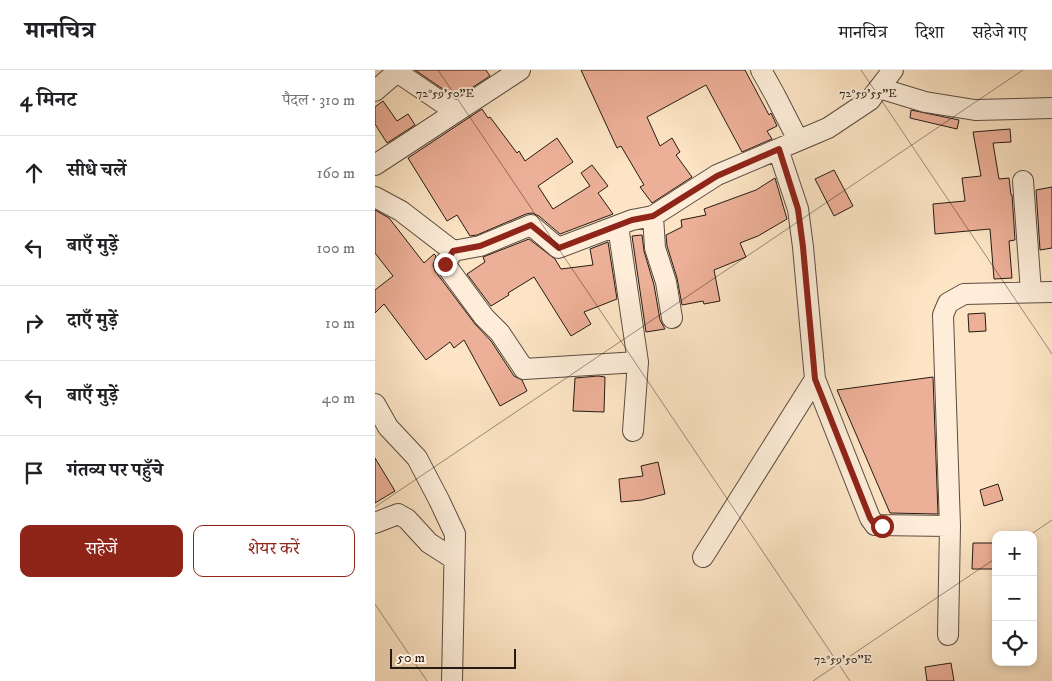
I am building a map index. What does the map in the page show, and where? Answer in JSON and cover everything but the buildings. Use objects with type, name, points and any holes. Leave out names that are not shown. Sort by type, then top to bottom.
[{"type":"street","points":[[375,165],[520,70]]},
{"type":"street","points":[[761,70],[798,140]]},
{"type":"street","points":[[638,362],[524,369],[500,333],[484,317],[445,264],[453,251],[480,246],[531,225],[559,248],[632,220],[653,216],[717,176],[828,128],[870,100],[893,70]]},
{"type":"street","points":[[375,91],[397,71],[456,112]]},
{"type":"street","points":[[879,88],[925,102],[975,110],[1052,108]]},
{"type":"street","points":[[779,149],[798,209],[815,379],[870,518],[875,525],[950,526]]},
{"type":"street","points":[[1023,181],[1031,292]]},
{"type":"street","points":[[375,197],[401,211],[453,251]]},
{"type":"street","points":[[653,216],[655,248],[665,282],[672,318]]},
{"type":"street","points":[[618,226],[638,362],[633,431]]},
{"type":"street","points":[[948,635],[950,526],[943,315],[948,303],[964,294],[1052,292]]},
{"type":"street","points":[[703,558],[815,379]]},
{"type":"street","points":[[375,404],[388,427],[417,458],[455,534],[452,681]]},
{"type":"street","points":[[375,523],[398,514],[407,519],[429,543],[454,559]]},
{"type":"route","points":[[445,264],[453,251],[480,246],[531,225],[559,248],[632,220],[653,216],[717,176],[779,149],[798,209],[815,379],[870,518],[875,525],[882,526]]}]
